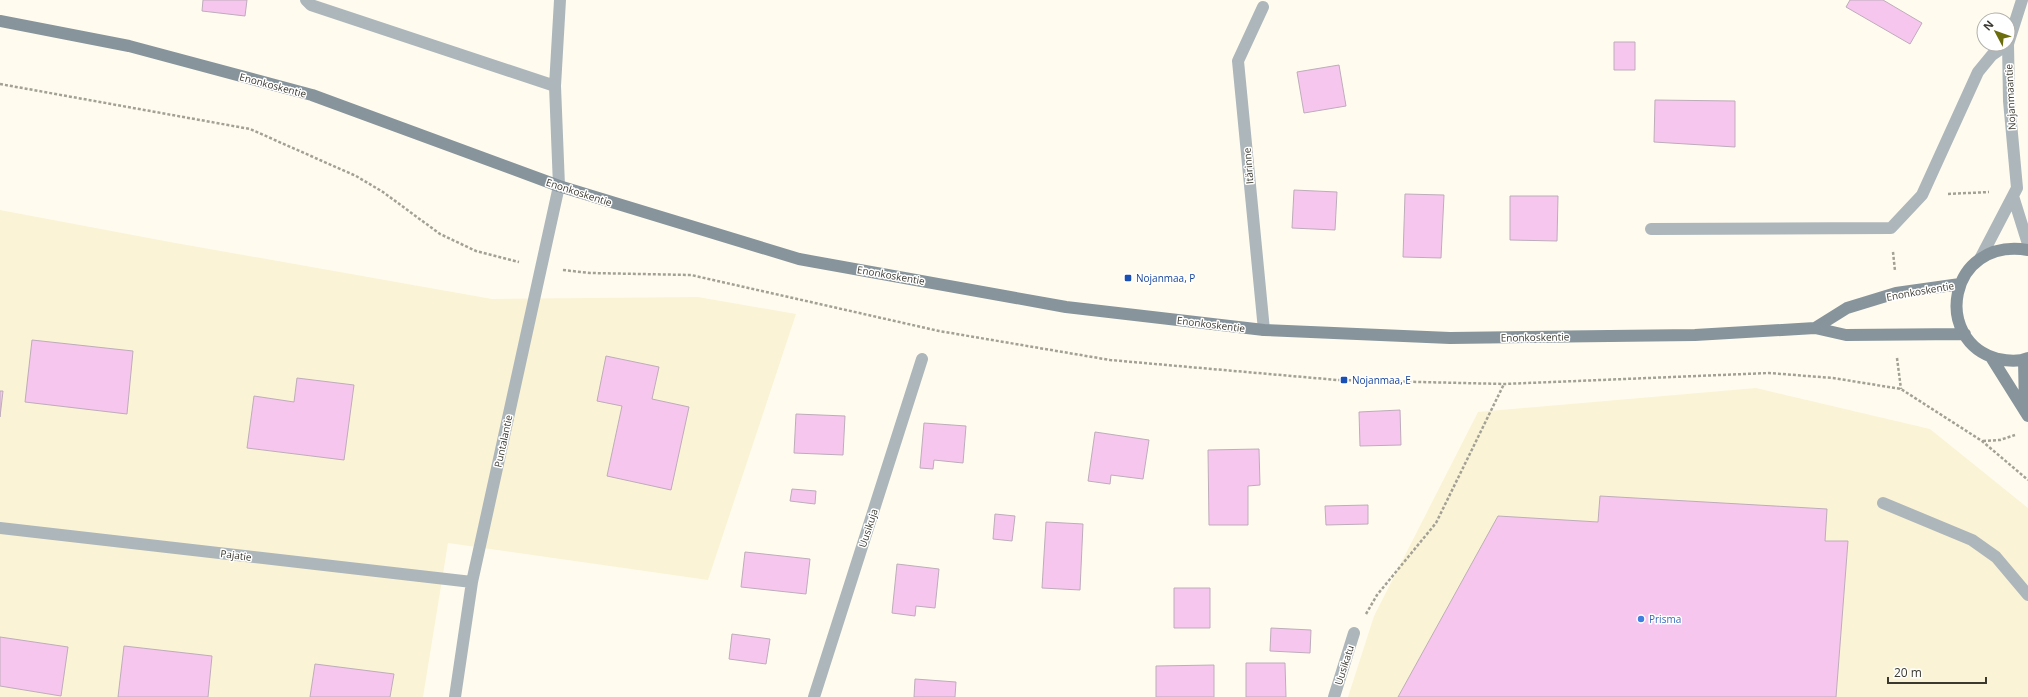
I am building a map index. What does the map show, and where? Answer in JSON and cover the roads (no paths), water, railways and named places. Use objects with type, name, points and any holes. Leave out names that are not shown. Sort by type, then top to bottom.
[{"type":"main road","name":"Enonkoskentie","points":[[0,21],[129,46],[312,95],[560,186],[799,259],[1066,306],[1264,330],[1450,338],[1696,335],[1815,328],[1846,335],[1965,334]]},
{"type":"main road","points":[[2026,414],[2026,359],[2007,361],[1991,357],[1976,348],[1965,334],[1958,318],[1956,301],[1960,284],[1968,269],[1981,257],[1997,250],[2014,248],[2028,250]]},
{"type":"main road","name":"Enonkoskentie","points":[[1815,328],[1847,308],[1896,293],[1960,284]]},
{"type":"main road","points":[[1991,357],[2026,414]]},
{"type":"street","points":[[306,0],[311,5],[555,86]]},
{"type":"street","name":"Puntalantie","points":[[455,697],[472,582],[560,186],[555,86],[560,0]]},
{"type":"street","name":"Nojanmaantie","points":[[2016,19],[2022,0]]},
{"type":"street","name":"Itärinne","points":[[1263,7],[1238,61],[1264,330]]},
{"type":"street","points":[[1651,229],[1891,228],[1922,195],[1978,72],[1996,52]]},
{"type":"street","name":"Nojanmaantie","points":[[1981,257],[2016,188],[2009,101],[2008,52]]},
{"type":"street","name":"Nojanmaantie","points":[[2013,196],[2028,244]]},
{"type":"street","name":"Uusikuja","points":[[814,697],[922,359]]},
{"type":"street","points":[[1883,503],[1972,540],[1996,557],[2028,595]]},
{"type":"street","name":"Pajatie","points":[[0,528],[472,582]]},
{"type":"street","name":"Uusikatu","points":[[1334,697],[1354,633]]},
{"type":"place","name":"Nojanmaa, P","points":[[1128,278]]},
{"type":"place","name":"Nojanmaa, E","points":[[1344,380]]},
{"type":"place","name":"Prisma","points":[[1641,619]]}]
